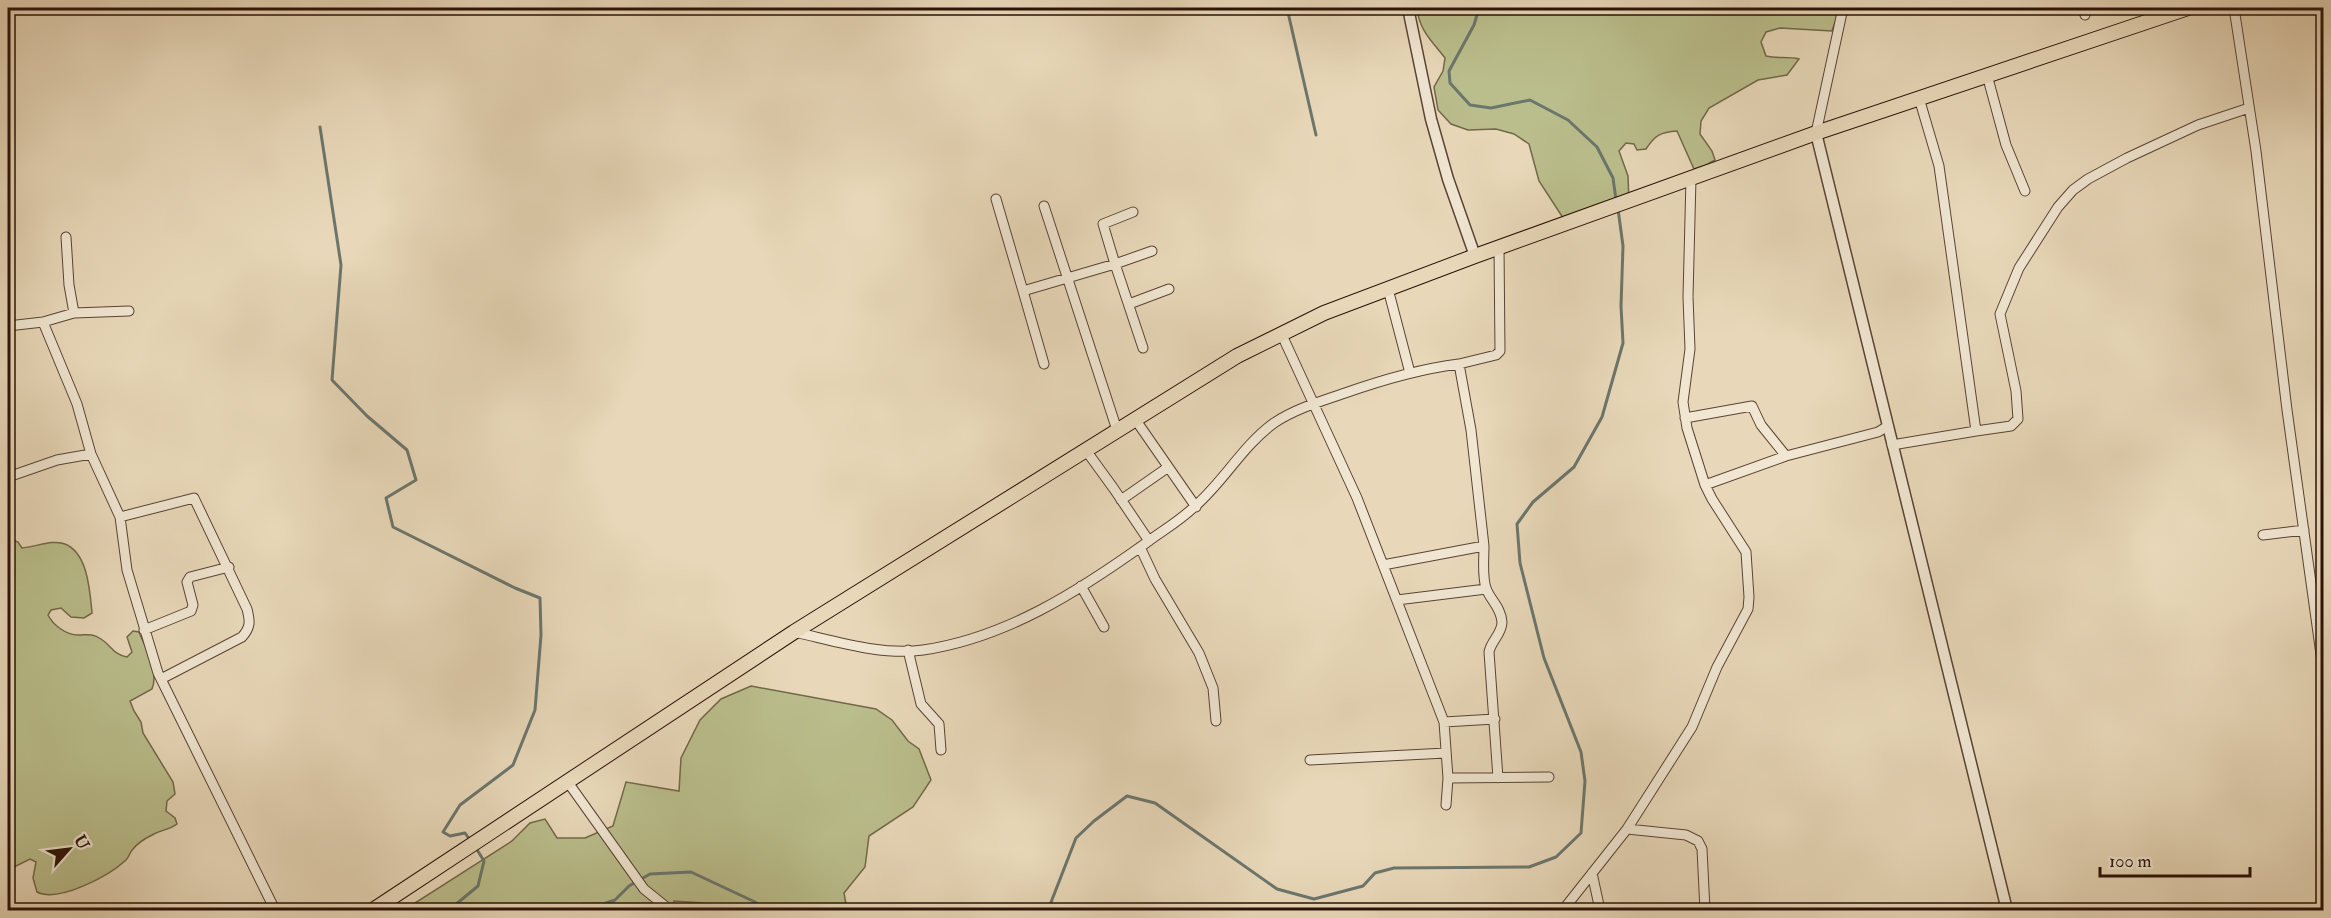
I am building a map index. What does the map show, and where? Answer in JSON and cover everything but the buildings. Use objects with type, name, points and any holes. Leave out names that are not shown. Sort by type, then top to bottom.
[{"type":"main road","points":[[373,910],[794,632],[1085,449],[1237,356],[1281,333],[1324,313],[1499,247],[1816,133],[1987,75],[2159,12],[2188,8]]},
{"type":"street","points":[[1408,8],[1431,119],[1448,179],[1475,256]]},
{"type":"street","points":[[1843,8],[1816,133],[2007,910]]},
{"type":"street","points":[[2234,8],[2324,676]]},
{"type":"street","points":[[1987,75],[2006,146],[2025,191]]},
{"type":"street","points":[[1919,98],[1939,166],[1976,431]]},
{"type":"street","points":[[1893,446],[2011,426],[2018,419],[2016,391],[2000,314],[2019,268],[2058,207],[2073,190],[2088,179],[2127,158],[2198,125],[2249,108]]},
{"type":"street","points":[[1563,910],[1627,829],[1692,727],[1717,667],[1748,609],[1746,552],[1705,485],[1685,418],[1683,402],[1690,349],[1688,297],[1691,178]]},
{"type":"street","points":[[996,199],[1044,364]]},
{"type":"street","points":[[1044,206],[1066,280],[1117,430]]},
{"type":"street","points":[[1133,213],[1103,224],[1114,264],[1143,348]]},
{"type":"street","points":[[66,237],[69,285],[74,313]]},
{"type":"street","points":[[794,632],[861,647],[923,650],[1012,625],[1104,574],[1169,529],[1196,507],[1253,440],[1275,423],[1314,403],[1410,372],[1496,355],[1500,351],[1499,247]]},
{"type":"street","points":[[1023,291],[1066,280],[1152,251]]},
{"type":"street","points":[[1129,304],[1168,289]]},
{"type":"street","points":[[1388,289],[1410,372]]},
{"type":"street","points":[[8,326],[43,322],[74,313],[129,311]]},
{"type":"street","points":[[43,322],[77,404],[91,454],[120,517],[128,570],[144,630],[161,679],[275,910]]},
{"type":"street","points":[[1281,333],[1357,498],[1444,722],[1448,778],[1446,805]]},
{"type":"street","points":[[1459,364],[1471,430],[1484,546],[1486,589],[1495,602],[1502,620],[1499,634],[1490,646],[1489,652],[1498,778]]},
{"type":"street","points":[[1685,418],[1752,406],[1761,425],[1786,456]]},
{"type":"street","points":[[1135,419],[1196,507]]},
{"type":"street","points":[[1705,485],[1786,456],[1878,432],[1888,426]]},
{"type":"street","points":[[1085,449],[1149,541]]},
{"type":"street","points":[[8,477],[57,460],[91,454]]},
{"type":"street","points":[[1121,500],[1167,468]]},
{"type":"street","points":[[120,517],[194,498],[229,567],[247,609],[250,621],[248,630],[234,642],[161,679]]},
{"type":"street","points":[[2263,535],[2304,530]]},
{"type":"street","points":[[1383,565],[1484,546]]},
{"type":"street","points":[[1140,547],[1155,579],[1199,653],[1213,688],[1216,721]]},
{"type":"street","points":[[144,630],[191,611],[193,605],[187,582],[190,578],[229,567]]},
{"type":"street","points":[[1081,586],[1104,627]]},
{"type":"street","points":[[1397,600],[1486,589]]},
{"type":"street","points":[[908,650],[921,704],[939,724],[942,750]]},
{"type":"street","points":[[1444,722],[1495,719]]},
{"type":"street","points":[[1310,760],[1446,753]]},
{"type":"street","points":[[1448,778],[1549,777]]},
{"type":"street","points":[[567,781],[644,889],[670,910]]},
{"type":"street","points":[[1627,829],[1686,835],[1698,841],[1702,849],[1705,910]]},
{"type":"street","points":[[1592,873],[1600,910]]},
{"type":"green space","points":[[1417,8],[1840,8],[1832,31],[1780,28],[1766,32],[1761,42],[1766,56],[1799,59],[1787,75],[1758,80],[1709,108],[1701,121],[1700,134],[1712,151],[1715,160],[1694,169],[1677,131],[1659,135],[1646,149],[1637,150],[1634,144],[1626,143],[1619,151],[1628,176],[1629,202],[1567,224],[1539,181],[1529,144],[1514,134],[1496,129],[1468,130],[1451,124],[1438,110],[1434,87],[1443,71],[1445,58],[1423,29]]},
{"type":"green space","points":[[8,538],[18,542],[22,548],[50,543],[65,544],[79,556],[86,574],[92,613],[84,618],[71,617],[61,608],[51,610],[48,615],[60,629],[73,635],[95,636],[118,654],[127,657],[132,652],[127,637],[133,631],[139,632],[151,660],[154,682],[152,689],[130,701],[141,722],[143,733],[173,782],[175,794],[167,801],[166,811],[175,818],[177,824],[142,841],[132,850],[126,860],[96,880],[57,894],[37,892],[33,878],[36,862],[30,859],[8,870],[8,757],[12,754],[14,745],[8,734]]},
{"type":"green space","points":[[751,686],[876,709],[892,720],[908,741],[919,749],[931,780],[913,807],[869,836],[865,867],[844,893],[847,910],[724,910],[703,903],[674,901],[673,910],[404,910],[512,841],[530,823],[545,819],[557,838],[585,838],[613,826],[626,782],[679,791],[681,758],[700,720],[721,699]]},
{"type":"waterway","points":[[1287,8],[1316,135]]},
{"type":"waterway","points":[[1479,8],[1474,25],[1449,71],[1450,83],[1470,105],[1491,108],[1530,100],[1568,120],[1597,147],[1613,178],[1616,200]]},
{"type":"waterway","points":[[320,127],[341,265],[332,380],[367,416],[407,450],[416,480],[386,498],[393,527],[515,588],[540,598],[541,635],[535,710],[513,765],[460,805],[443,832],[450,836],[465,833],[470,840]]},
{"type":"waterway","points":[[1048,910],[1076,838],[1127,796],[1155,803],[1277,889],[1314,899],[1363,886],[1375,873],[1394,868],[1529,867],[1556,857],[1581,833],[1585,781],[1581,752],[1544,658],[1520,563],[1517,524],[1533,502],[1574,467],[1602,417],[1623,343],[1621,306],[1623,246],[1618,209]]},
{"type":"waterway","points":[[449,910],[478,886],[484,861],[476,848]]},
{"type":"waterway","points":[[575,910],[583,904],[603,904],[615,900],[629,886],[650,874],[691,872],[767,910]]}]
